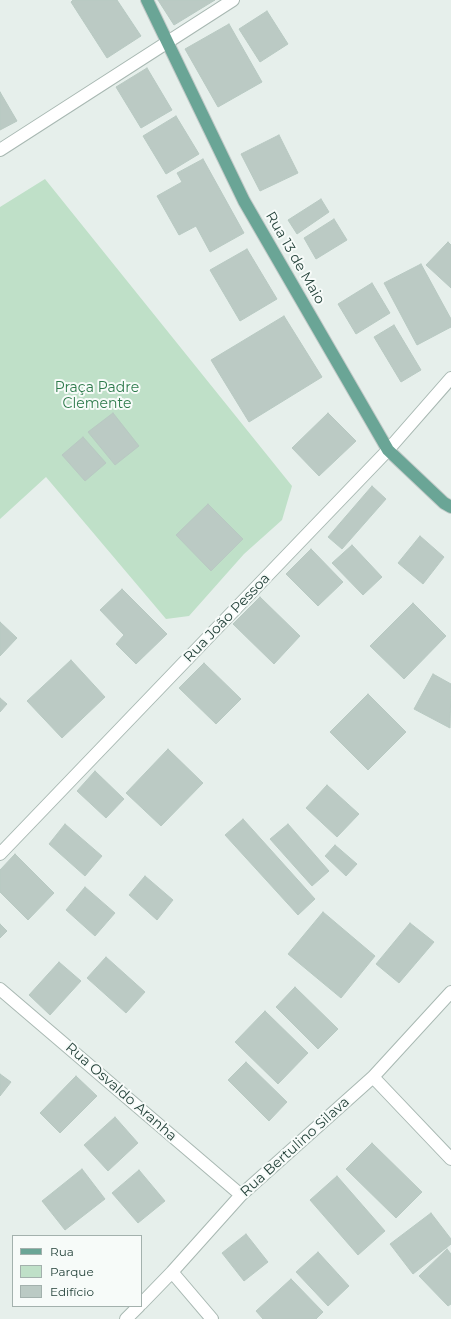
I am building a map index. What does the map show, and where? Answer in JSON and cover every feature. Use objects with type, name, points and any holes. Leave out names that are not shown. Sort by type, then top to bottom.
[{"type":"main road","name":"Rua 13 de Maio","points":[[147,0],[244,201],[388,450],[444,503],[451,507]]},
{"type":"street","points":[[0,150],[167,41],[233,0]]},
{"type":"street","name":"Rua João Pessoa","points":[[0,854],[388,450],[451,378]]},
{"type":"street","name":"Rua Osvaldo Aranha","points":[[0,989],[241,1195]]},
{"type":"street","name":"Rua Bertulino Silava","points":[[142,1303],[241,1195],[374,1077],[451,992]]},
{"type":"street","points":[[374,1077],[451,1159]]},
{"type":"street","points":[[172,1272],[212,1319]]},
{"type":"street","name":"Rua Bertulino Silava","points":[[126,1319],[138,1307]]},
{"type":"green space","name":"Praça Padre Clemente","points":[[45,179],[292,486],[282,520],[244,554],[189,616],[166,619],[46,477],[0,519],[0,207]]},
{"type":"building","points":[[73,0],[117,0],[141,36],[107,58],[71,2]]},
{"type":"building","points":[[158,0],[215,0],[174,25]]},
{"type":"building","points":[[267,11],[288,44],[260,62],[239,29]]},
{"type":"building","points":[[229,24],[262,82],[218,107],[185,49]]},
{"type":"building","points":[[147,68],[172,110],[141,128],[116,87]]},
{"type":"building","points":[[0,92],[17,121],[0,130]]},
{"type":"building","points":[[176,116],[199,154],[166,174],[143,136]]},
{"type":"building","points":[[279,135],[298,173],[260,191],[241,154]]},
{"type":"building","points":[[203,159],[244,233],[210,252],[196,226],[179,235],[157,196],[182,182],[177,173]]},
{"type":"building","points":[[321,199],[329,212],[297,234],[288,220]]},
{"type":"building","points":[[334,219],[347,240],[316,259],[304,238]]},
{"type":"building","points":[[448,242],[451,245],[451,288],[426,265]]},
{"type":"building","points":[[247,249],[277,299],[240,321],[210,270]]},
{"type":"building","points":[[421,264],[451,319],[451,327],[417,345],[384,283]]},
{"type":"building","points":[[372,283],[390,313],[356,334],[338,304]]},
{"type":"building","points":[[284,316],[322,377],[249,422],[211,360]]},
{"type":"building","points":[[394,325],[421,370],[401,382],[374,337]]},
{"type":"building","points":[[113,413],[139,446],[115,465],[88,432]]},
{"type":"building","points":[[328,413],[356,441],[319,476],[292,448]]},
{"type":"building","points":[[83,437],[106,463],[85,481],[62,455]]},
{"type":"building","points":[[372,486],[386,499],[342,549],[328,537]]},
{"type":"building","points":[[208,504],[243,539],[211,571],[176,535]]},
{"type":"building","points":[[420,536],[444,557],[423,584],[398,563]]},
{"type":"building","points":[[352,545],[382,577],[363,595],[332,563]]},
{"type":"building","points":[[311,549],[343,582],[318,606],[286,574]]},
{"type":"building","points":[[122,589],[167,634],[136,664],[116,644],[124,635],[100,610]]},
{"type":"building","points":[[260,597],[300,636],[274,664],[233,624]]},
{"type":"building","points":[[413,603],[446,636],[404,679],[370,646]]},
{"type":"building","points":[[0,622],[17,638],[0,656]]},
{"type":"building","points":[[71,660],[105,697],[62,738],[27,701]]},
{"type":"building","points":[[204,663],[241,699],[216,724],[179,688]]},
{"type":"building","points":[[433,674],[451,684],[450,728],[414,709]]},
{"type":"building","points":[[368,694],[406,732],[368,770],[330,732]]},
{"type":"building","points":[[0,698],[7,704],[0,712]]},
{"type":"building","points":[[168,749],[203,783],[161,826],[126,793]]},
{"type":"building","points":[[95,771],[124,799],[106,818],[77,791]]},
{"type":"building","points":[[327,785],[359,814],[337,837],[306,808]]},
{"type":"building","points":[[243,819],[315,899],[298,915],[225,835]]},
{"type":"building","points":[[65,824],[102,856],[85,876],[49,844]]},
{"type":"building","points":[[288,824],[329,871],[312,886],[270,839]]},
{"type":"building","points":[[335,845],[357,864],[346,876],[325,856]]},
{"type":"building","points":[[15,854],[54,893],[28,920],[0,892],[0,870]]},
{"type":"building","points":[[145,876],[173,900],[157,920],[129,895]]},
{"type":"building","points":[[85,887],[115,913],[95,936],[66,910]]},
{"type":"building","points":[[323,912],[375,956],[341,998],[288,954]]},
{"type":"building","points":[[410,923],[434,942],[399,983],[376,964]]},
{"type":"building","points":[[0,924],[7,931],[0,938]]},
{"type":"building","points":[[106,957],[145,992],[126,1013],[87,978]]},
{"type":"building","points":[[59,962],[81,981],[50,1015],[29,995]]},
{"type":"building","points":[[295,987],[338,1029],[318,1049],[276,1007]]},
{"type":"building","points":[[265,1011],[308,1053],[278,1084],[235,1042]]},
{"type":"building","points":[[246,1062],[287,1102],[269,1121],[228,1080]]},
{"type":"building","points":[[0,1074],[11,1082],[0,1096]]},
{"type":"building","points":[[76,1076],[97,1096],[60,1133],[40,1113]]},
{"type":"building","points":[[115,1117],[138,1143],[108,1171],[84,1145]]},
{"type":"building","points":[[372,1143],[422,1192],[396,1218],[346,1169]]},
{"type":"building","points":[[82,1169],[105,1199],[65,1230],[42,1201]]},
{"type":"building","points":[[139,1170],[165,1201],[138,1223],[112,1193]]},
{"type":"building","points":[[337,1176],[385,1231],[358,1255],[310,1200]]},
{"type":"building","points":[[431,1213],[451,1239],[451,1244],[413,1274],[390,1244]]},
{"type":"building","points":[[246,1234],[268,1262],[244,1281],[222,1253]]},
{"type":"building","points":[[447,1249],[451,1254],[451,1304],[448,1306],[419,1276]]},
{"type":"building","points":[[318,1252],[349,1286],[328,1306],[296,1272]]},
{"type":"building","points":[[291,1279],[323,1312],[316,1319],[263,1319],[256,1311]]}]
